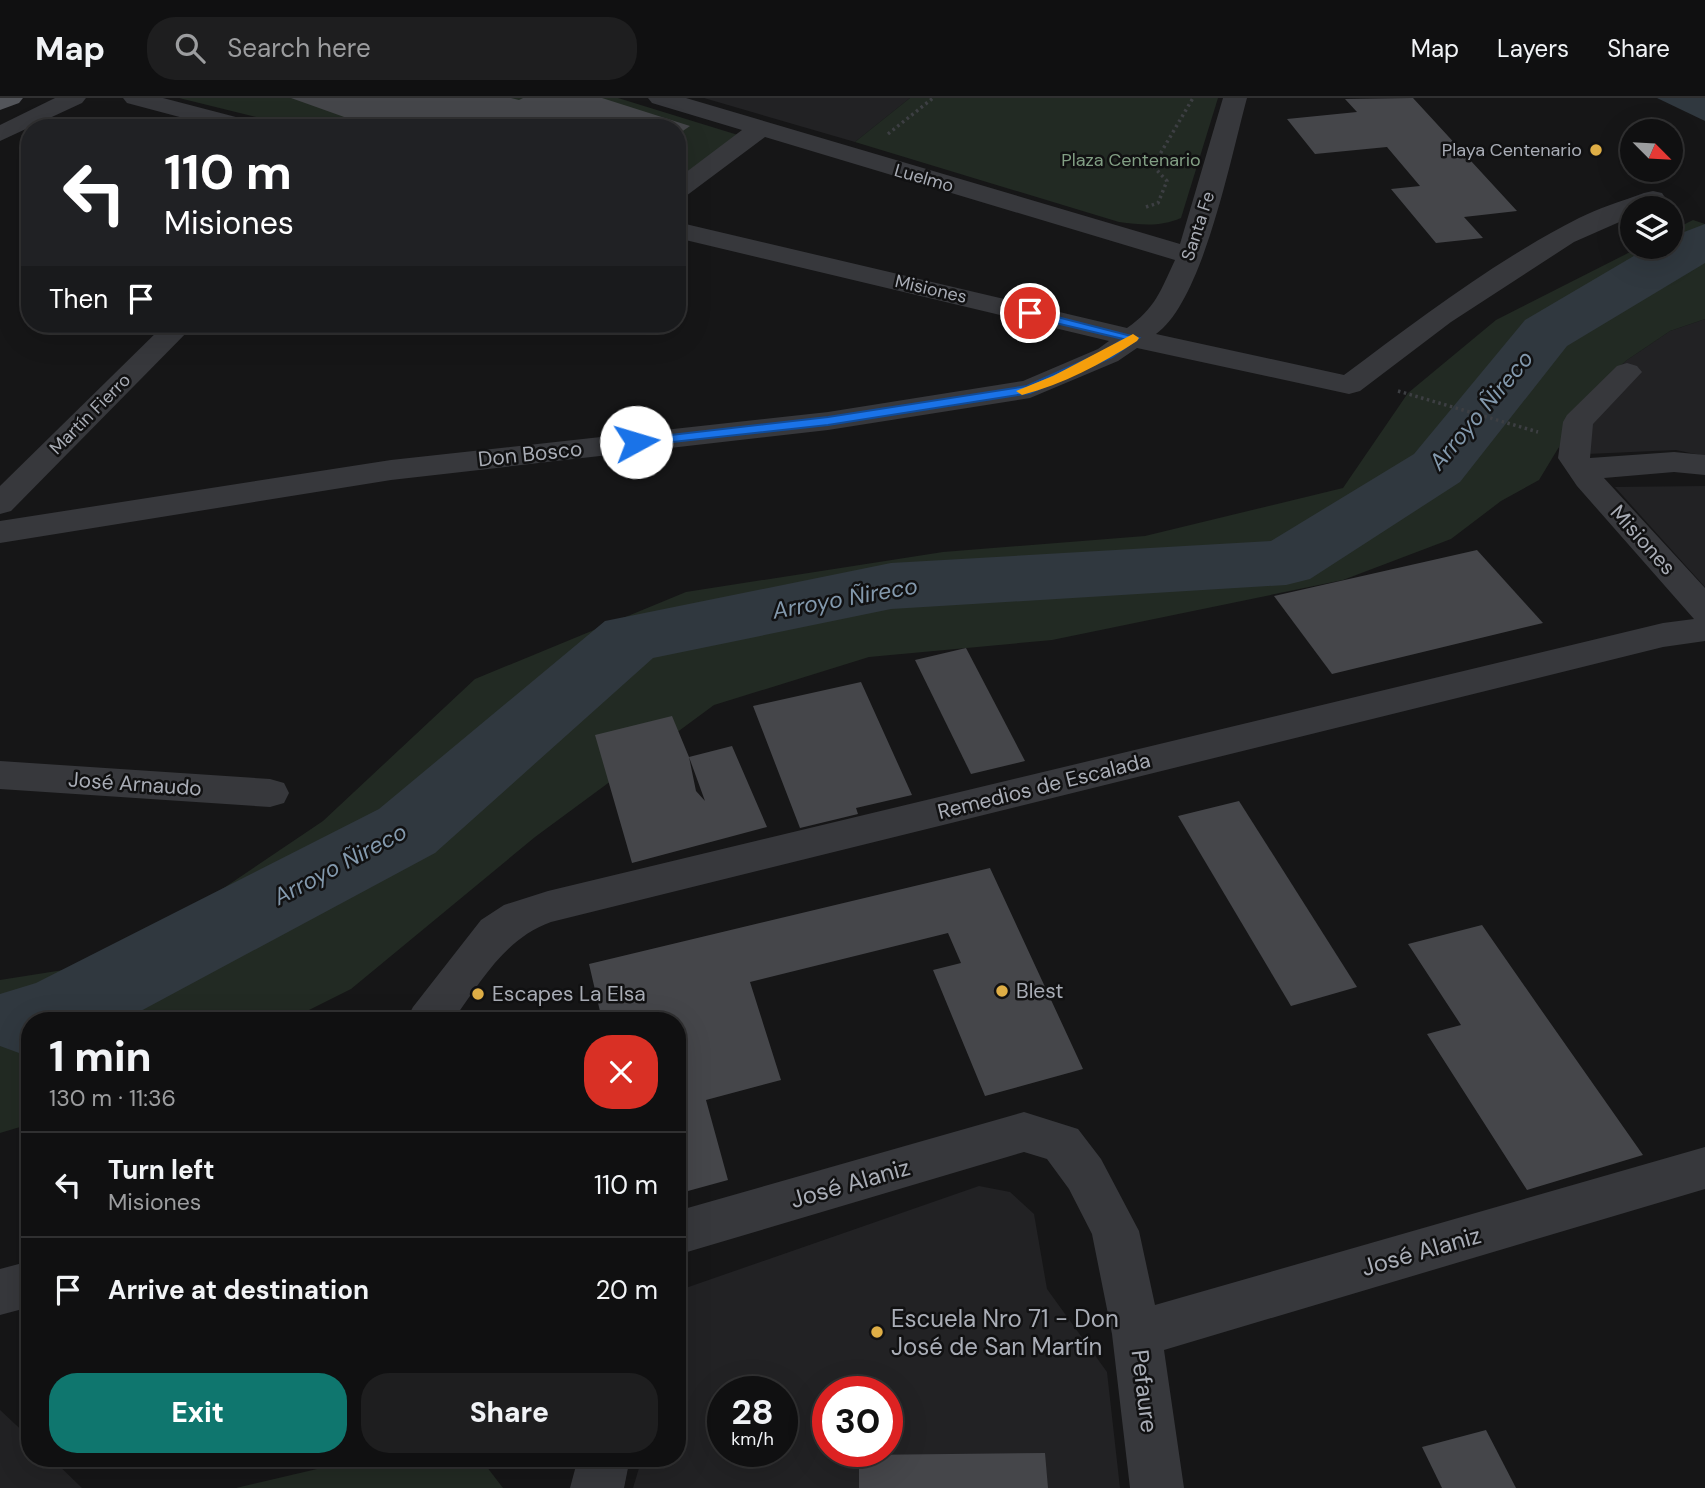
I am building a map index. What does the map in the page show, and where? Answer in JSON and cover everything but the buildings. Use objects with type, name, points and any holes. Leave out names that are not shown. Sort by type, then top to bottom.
[{"type":"main road","points":[[0,103],[11,98]]},
{"type":"street","points":[[31,119],[74,98]]},
{"type":"street","points":[[135,98],[216,119]]},
{"type":"street","name":"Luelmo","points":[[660,98],[1190,256]]},
{"type":"street","name":"Santa Fe","points":[[1133,338],[1155,322],[1169,304],[1190,256],[1235,98]]},
{"type":"street","points":[[0,134],[21,124]]},
{"type":"street","points":[[686,184],[760,129]]},
{"type":"street","name":"Misiones","points":[[686,232],[1133,338],[1349,384],[1441,316],[1565,236],[1620,211]]},
{"type":"street","name":"Martín Fierro","points":[[0,503],[172,333]]},
{"type":"street","name":"Don Bosco","points":[[0,532],[391,470],[828,421],[971,400],[1030,389],[1058,379],[1108,355],[1133,338]]},
{"type":"street","points":[[1627,372],[1578,422],[1579,464],[1674,462],[1705,466]]},
{"type":"street","name":"Misiones","points":[[1579,464],[1705,610]]},
{"type":"street","name":"Remedios de Escalada","points":[[434,1012],[496,932],[519,917],[548,907],[1663,635],[1705,629]]},
{"type":"street","name":"José Arnaudo","points":[[0,775],[270,793]]},
{"type":"street","name":"José Alaniz","points":[[686,1230],[1024,1132],[1062,1143]]},
{"type":"street","name":"Pefaure","points":[[1062,1143],[1085,1174],[1115,1231],[1138,1334],[1157,1488]]},
{"type":"street","name":"José Alaniz","points":[[1138,1334],[1705,1168]]},
{"type":"street","points":[[597,1488],[602,1467]]},
{"type":"path","points":[[900,139],[887,135],[933,98]]},
{"type":"path","points":[[1137,208],[1157,203],[1167,181],[1153,166],[1193,98]]},
{"type":"path","points":[[1408,393],[1520,426]]},
{"type":"shaded area","points":[[704,98],[910,98],[855,142]]},
{"type":"shaded area","points":[[1657,98],[1705,98],[1705,121]]},
{"type":"shaded area","points":[[1705,319],[1705,456],[1676,450],[1565,455],[1558,447],[1594,389],[1627,360],[1670,331]]},
{"type":"shaded area","points":[[1705,486],[1705,587],[1615,487]]},
{"type":"shaded area","name":"Escuela Nro 71 - Don José de San Martín","points":[[979,1186],[1010,1192],[1034,1214],[1047,1289],[1107,1372],[1120,1488],[633,1488],[639,1467],[686,1467],[686,1288]]},
{"type":"shaded area","points":[[0,1410],[21,1430],[21,1467],[60,1467],[82,1488],[0,1488]]},
{"type":"green space","points":[[179,98],[618,98],[738,135],[686,173],[686,119],[264,119]]},
{"type":"green space","name":"Plaza Centenario","points":[[910,98],[1218,98],[1181,218],[1166,223],[1135,224],[1119,222],[855,142]]},
{"type":"green space","points":[[1693,220],[1705,224],[1705,319],[1670,331],[1627,360],[1594,389],[1539,480],[1501,501],[1451,539],[1343,580],[1052,640],[869,657],[714,705],[535,837],[351,989],[305,1012],[21,1012],[21,1127],[0,1133],[0,980],[114,962],[323,821],[475,679],[686,592],[943,552],[1145,536],[1343,488],[1408,393],[1496,320],[1620,257],[1683,259],[1683,225]]},
{"type":"green space","points":[[326,1467],[487,1467],[503,1488],[236,1488]]},
{"type":"waterway","name":"Arroyo Ñireco","points":[[60,1012],[407,831],[630,638],[891,586],[1286,563],[1437,468],[1546,333],[1664,262],[1705,241]]},
{"type":"slow traffic","points":[[1022,391],[1058,379],[1108,355],[1133,338]]},
{"type":"place","name":"Playa Centenario","points":[[1596,150]]},
{"type":"place","name":"Blest","points":[[1002,991]]},
{"type":"place","name":"Escapes La Elsa","points":[[478,994]]},
{"type":"place","name":"Escuela Nro 71 - Don José de San Martín","points":[[877,1332]]},
{"type":"route","points":[[636,442],[828,421],[1030,389],[1108,355],[1133,338],[1030,313]]}]
